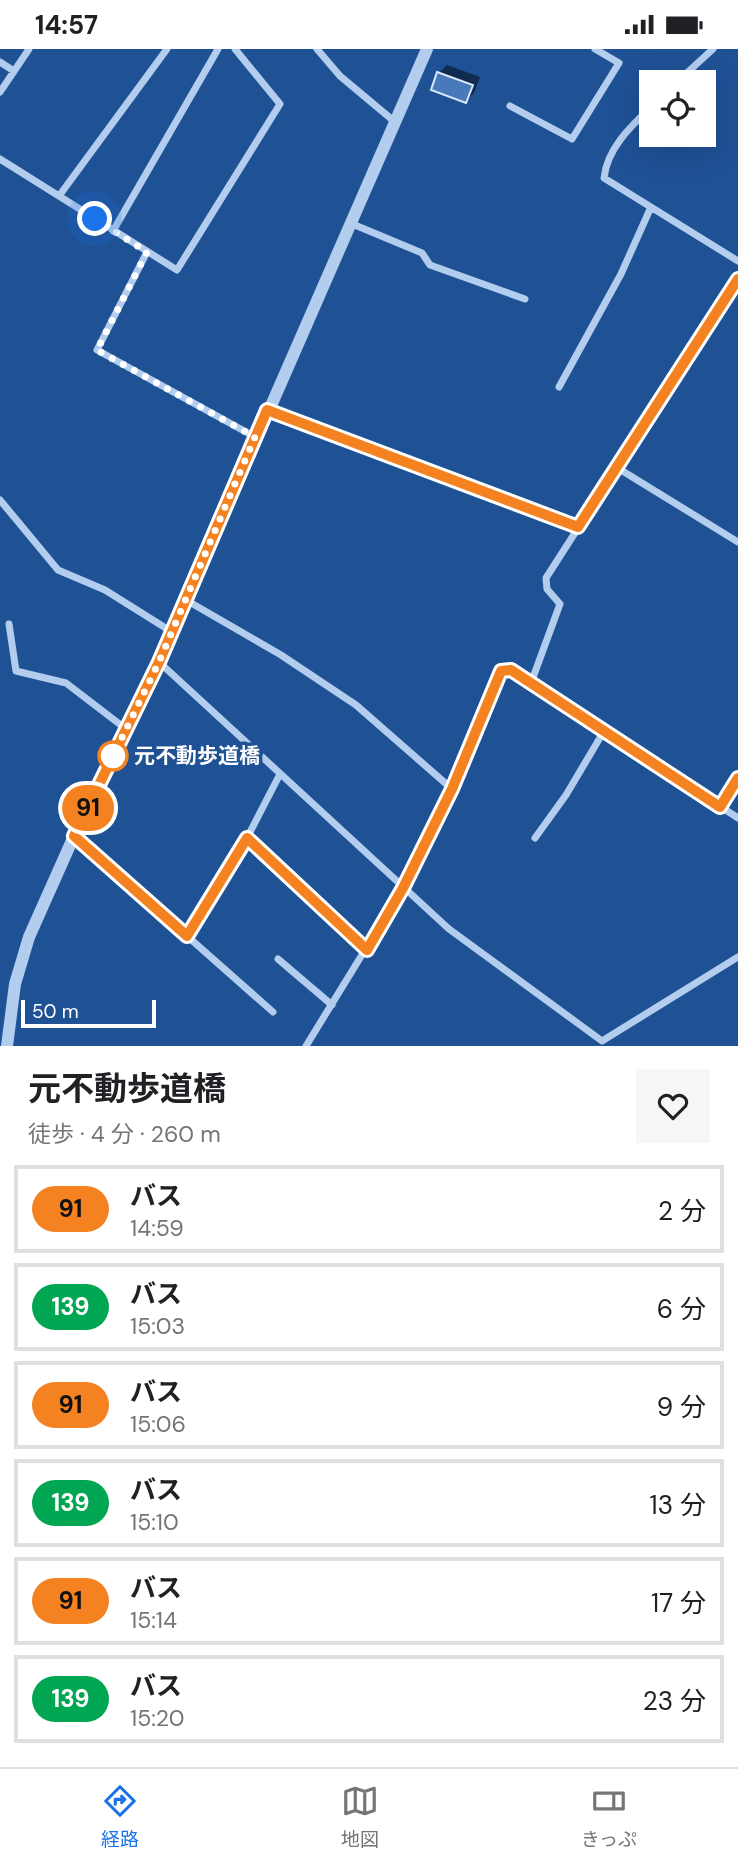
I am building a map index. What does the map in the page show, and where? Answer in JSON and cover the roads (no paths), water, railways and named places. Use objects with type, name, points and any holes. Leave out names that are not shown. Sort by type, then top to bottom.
[{"type":"street","points":[[0,92],[29,49]]},
{"type":"street","points":[[59,196],[167,49]]},
{"type":"street","points":[[113,231],[218,49]]},
{"type":"street","points":[[0,159],[177,270],[280,104],[234,49]]},
{"type":"street","points":[[317,49],[340,76],[395,122]]},
{"type":"street","points":[[7,1046],[15,984],[29,937],[74,836],[159,662],[255,437],[427,49]]},
{"type":"street","points":[[510,106],[572,139],[619,63],[595,49]]},
{"type":"street","points":[[690,70],[713,49]]},
{"type":"street","points":[[0,61],[14,71]]},
{"type":"street","points":[[639,118],[606,161],[604,178],[738,261]]},
{"type":"street","points":[[559,387],[621,274],[651,207]]},
{"type":"street","points":[[350,223],[422,253],[430,265],[525,299]]},
{"type":"street","points":[[147,252],[97,350],[255,437]]},
{"type":"street","points":[[531,683],[560,604],[547,589],[545,577],[738,279]]},
{"type":"street","points":[[267,410],[578,527]]},
{"type":"street","points":[[617,467],[738,542]]},
{"type":"street","points":[[0,500],[58,570],[105,590],[172,632]]},
{"type":"street","points":[[186,600],[281,655],[356,705],[452,789]]},
{"type":"street","points":[[9,624],[16,671],[66,683],[126,729]]},
{"type":"street","points":[[159,662],[449,929],[606,1044],[738,957]]},
{"type":"street","points":[[306,1046],[403,888],[452,789],[501,671],[511,670],[738,818]]},
{"type":"street","points":[[535,838],[566,795],[604,731]]},
{"type":"street","points":[[187,936],[247,838],[280,774]]},
{"type":"street","points":[[720,807],[738,778]]},
{"type":"street","points":[[74,836],[273,1012]]},
{"type":"street","points":[[247,838],[367,950]]},
{"type":"street","points":[[278,959],[332,1005]]},
{"type":"place","name":"元不動歩道橋","points":[[113,756]]}]
